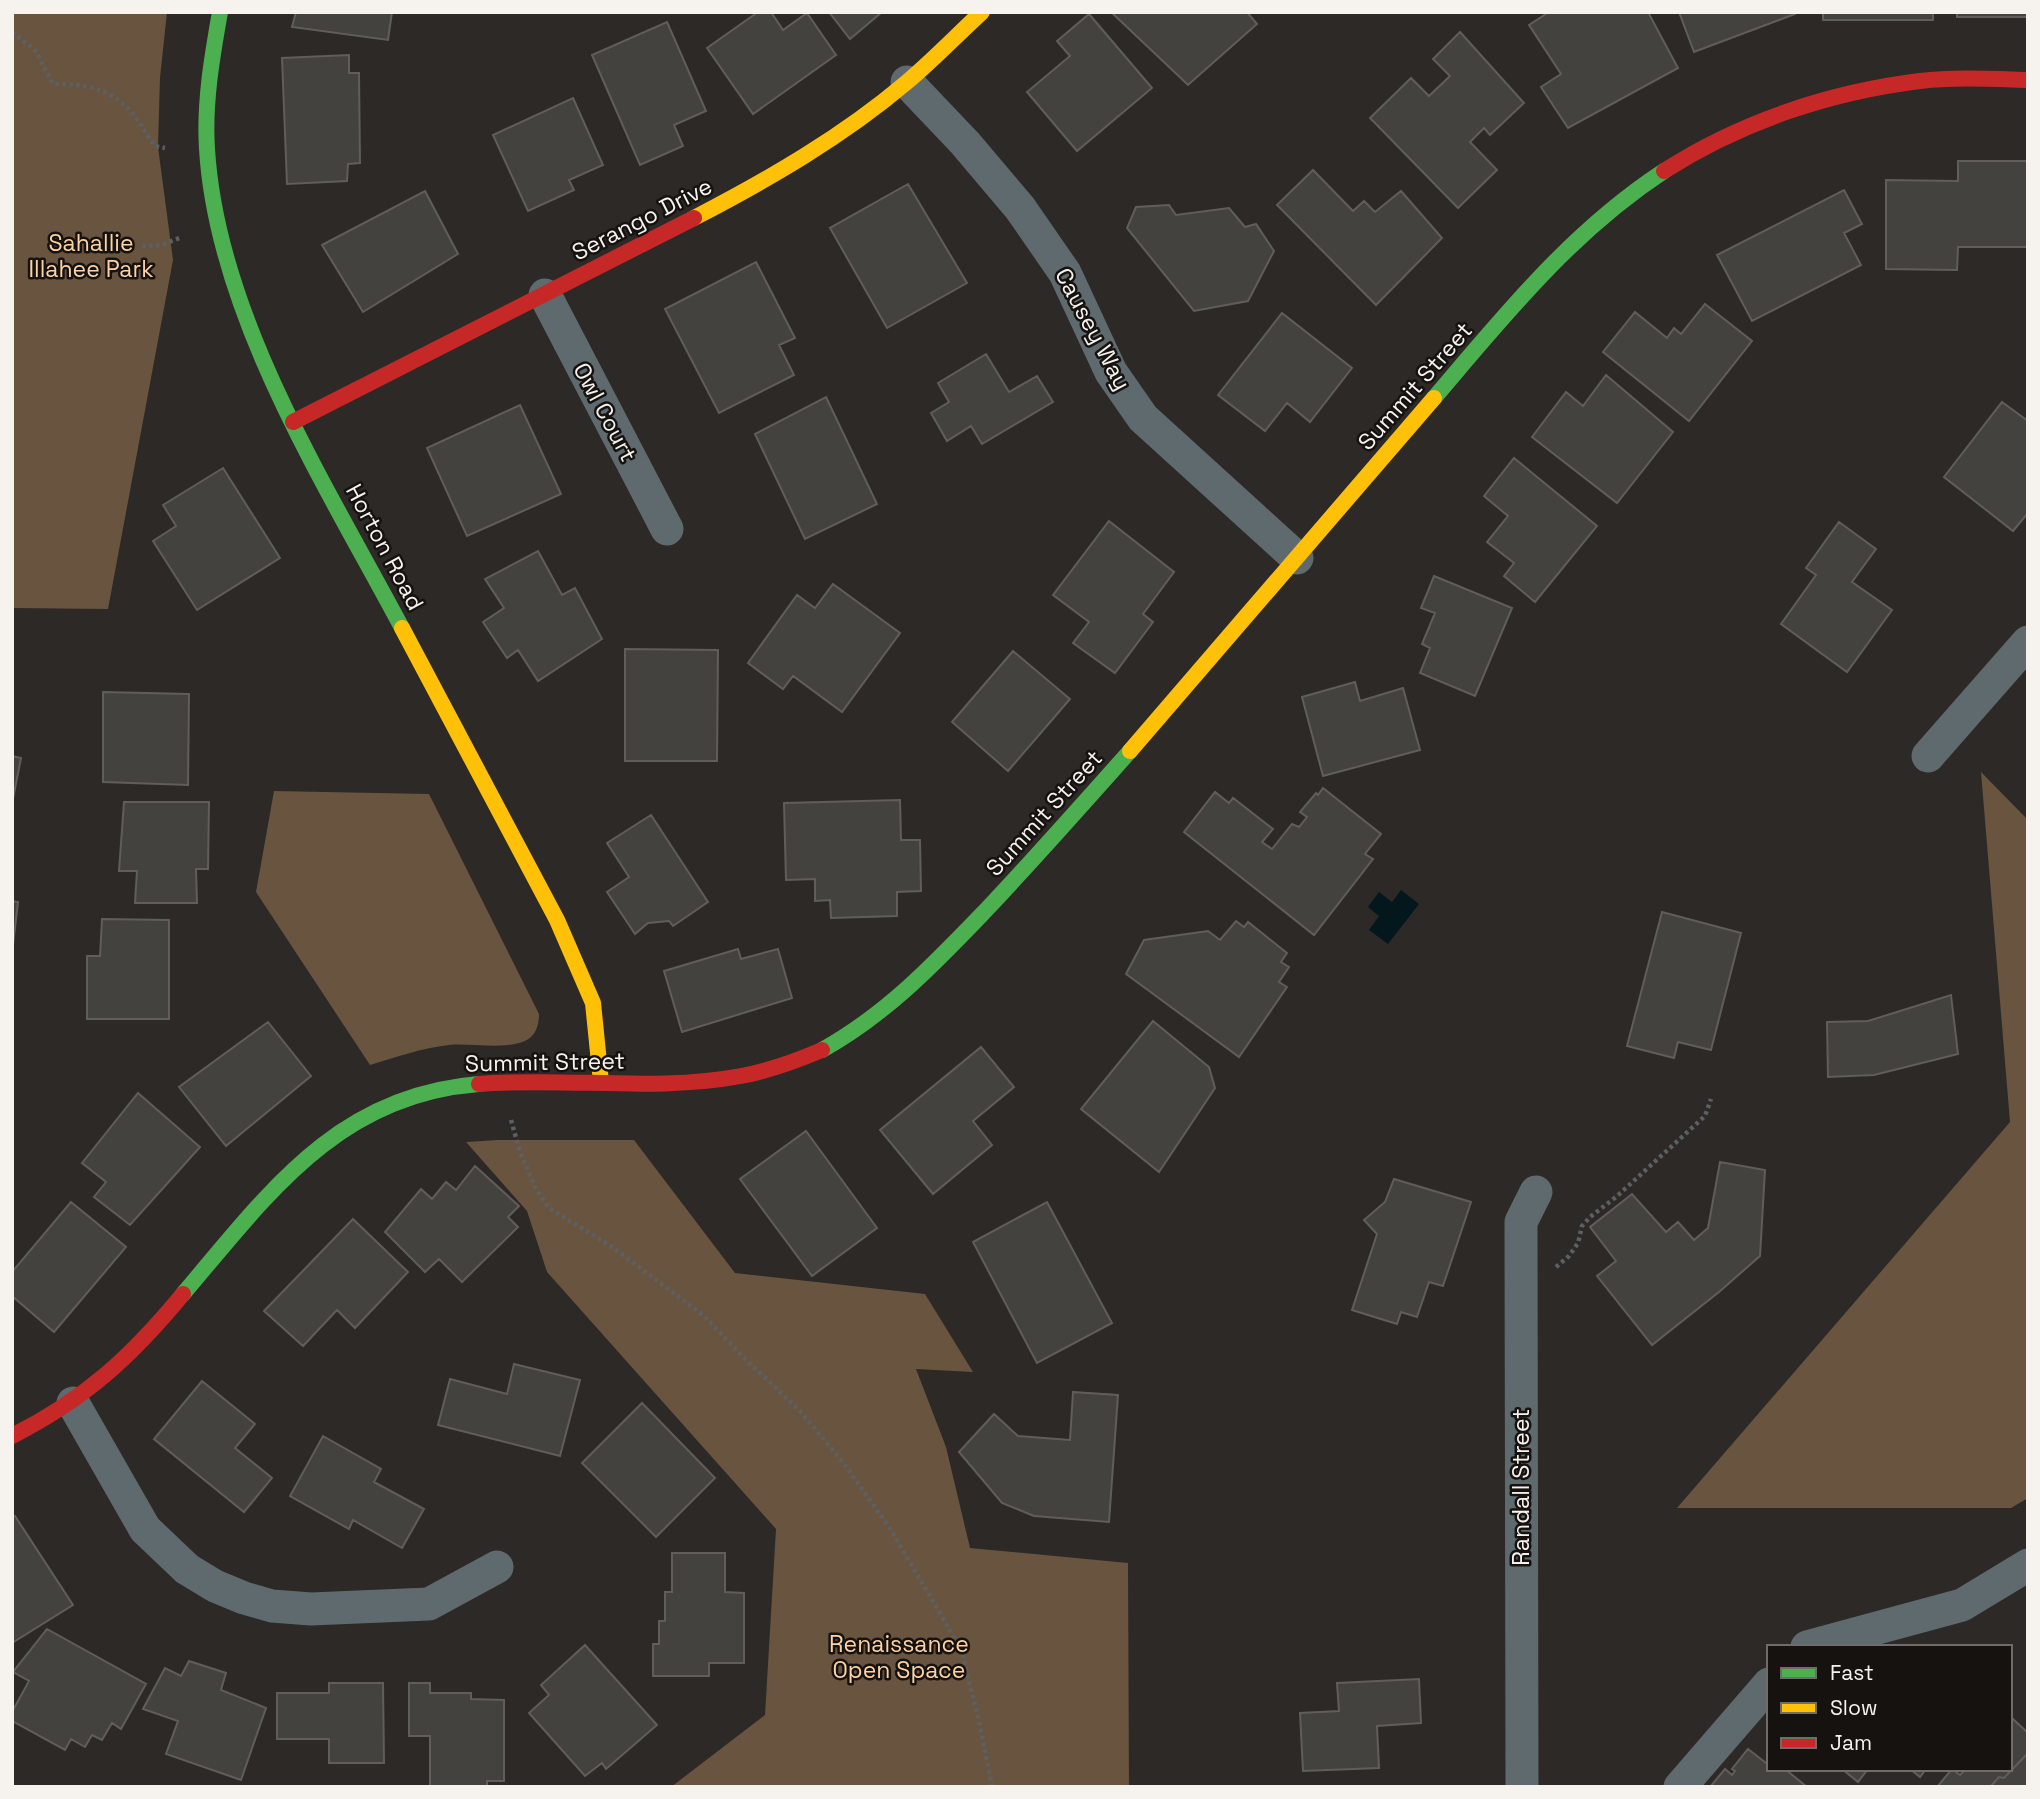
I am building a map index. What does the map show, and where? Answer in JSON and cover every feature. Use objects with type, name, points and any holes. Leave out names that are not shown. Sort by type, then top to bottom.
[{"type":"street","name":"Horton Road","points":[[220,12],[208,81],[208,168],[218,224],[239,298],[293,422],[557,920],[593,1003],[601,1082]]},
{"type":"street","name":"Serango Drive","points":[[293,422],[755,186],[823,145],[907,82],[982,12]]},
{"type":"street","name":"Summit Street","points":[[12,1436],[73,1403],[125,1359],[291,1170],[327,1139],[365,1115],[414,1096],[448,1087],[501,1082],[702,1081],[735,1078],[815,1053],[855,1031],[886,1010],[1033,862],[1472,354],[1567,248],[1606,213],[1698,151],[1740,131],[1805,106],[1922,82],[2028,80]]},
{"type":"street","name":"Causey Way","points":[[907,82],[965,143],[1020,208],[1065,273],[1111,372],[1143,418],[1297,558]]},
{"type":"street","name":"Owl Court","points":[[545,295],[667,529]]},
{"type":"street","points":[[1928,756],[2028,642]]},
{"type":"street","name":"Randall Street","points":[[1522,1787],[1521,1222],[1536,1192]]},
{"type":"street","points":[[73,1403],[145,1530],[181,1564],[215,1586],[244,1598],[272,1606],[311,1609],[429,1604],[497,1567]]},
{"type":"street","points":[[1814,1645],[1962,1605],[2028,1565]]},
{"type":"street","points":[[1680,1787],[1767,1686]]},
{"type":"path","points":[[12,32],[36,51],[54,84],[85,84],[111,95],[133,114],[155,146],[165,148]]},
{"type":"path","points":[[142,246],[161,245],[187,234]]},
{"type":"path","points":[[501,1082],[520,1152],[536,1189],[550,1208],[611,1245],[704,1316],[800,1411],[842,1461],[891,1530],[961,1649],[992,1787]]},
{"type":"path","points":[[1521,1288],[1535,1283],[1569,1255],[1578,1243],[1582,1226],[1705,1115],[1711,1099]]},
{"type":"green space","name":"Sahallie Illahee Park","points":[[12,12],[167,12],[160,78],[158,147],[173,260],[108,609],[12,608]]},
{"type":"green space","points":[[1981,772],[2028,820],[2028,1498],[2011,1508],[1677,1508],[2010,1122]]},
{"type":"green space","points":[[274,791],[429,794],[539,1014],[532,1036],[525,1041],[507,1045],[439,1046],[370,1065],[256,892]]},
{"type":"green space","name":"Renaissance Open Space","points":[[634,1140],[735,1273],[925,1294],[973,1372],[916,1369],[946,1447],[970,1548],[1128,1563],[1129,1787],[671,1787],[765,1715],[776,1529],[547,1272],[527,1211],[466,1142]]},
{"type":"shaded area","points":[[1401,890],[1419,904],[1388,944],[1369,930],[1379,916],[1368,907],[1379,892],[1392,902]]},
{"type":"building","points":[[296,12],[392,12],[388,40],[292,27]]},
{"type":"building","points":[[758,12],[771,12],[783,30],[807,13],[836,55],[753,114],[707,48]]},
{"type":"building","points":[[829,12],[882,12],[850,39]]},
{"type":"building","points":[[1111,12],[1247,12],[1257,24],[1188,85]]},
{"type":"building","points":[[1549,12],[1648,12],[1678,68],[1568,128],[1541,87],[1561,74],[1529,25]]},
{"type":"building","points":[[1679,12],[1794,12],[1795,14],[1694,52]]},
{"type":"building","points":[[1823,12],[1933,12],[1933,20],[1823,20]]},
{"type":"building","points":[[1957,12],[2028,12],[2028,17],[1957,17]]},
{"type":"building","points":[[1089,14],[1152,88],[1077,151],[1027,92],[1070,56],[1057,41]]},
{"type":"building","points":[[667,22],[706,111],[674,125],[683,146],[640,165],[592,55]]},
{"type":"building","points":[[1460,32],[1524,103],[1490,135],[1484,128],[1470,142],[1497,170],[1458,208],[1370,118],[1411,78],[1429,96],[1450,76],[1433,59]]},
{"type":"building","points":[[349,55],[349,73],[359,73],[360,163],[348,164],[347,181],[287,184],[282,58]]},
{"type":"building","points":[[573,98],[603,165],[569,180],[574,190],[528,211],[493,135]]},
{"type":"building","points":[[1958,161],[2028,161],[2028,247],[1958,247],[1957,270],[1886,269],[1886,180],[1958,181]]},
{"type":"building","points":[[1313,170],[1353,211],[1364,201],[1375,212],[1401,191],[1442,238],[1376,305],[1277,205]]},
{"type":"building","points":[[908,184],[967,283],[887,328],[830,228]]},
{"type":"building","points":[[1844,190],[1862,224],[1844,233],[1861,265],[1752,321],[1717,255]]},
{"type":"building","points":[[425,191],[458,254],[363,312],[322,245]]},
{"type":"building","points":[[1169,205],[1176,215],[1229,208],[1245,227],[1256,224],[1274,251],[1248,301],[1194,311],[1127,228],[1136,207]]},
{"type":"building","points":[[756,262],[795,338],[779,345],[794,375],[719,413],[665,309]]},
{"type":"building","points":[[1705,304],[1752,341],[1689,421],[1603,352],[1635,312],[1667,338],[1674,328],[1681,334]]},
{"type":"building","points":[[1282,313],[1352,368],[1310,422],[1287,403],[1265,431],[1218,395]]},
{"type":"building","points":[[986,354],[1009,392],[1037,376],[1053,402],[982,444],[971,426],[947,441],[931,413],[949,402],[938,383]]},
{"type":"building","points":[[1606,375],[1673,432],[1617,503],[1532,437],[1566,392],[1583,406]]},
{"type":"building","points":[[826,397],[877,504],[805,539],[755,434]]},
{"type":"building","points":[[2002,402],[2028,421],[2028,513],[2013,531],[1944,477]]},
{"type":"building","points":[[520,405],[561,494],[467,536],[427,448]]},
{"type":"building","points":[[1514,458],[1597,526],[1535,602],[1504,576],[1514,563],[1487,542],[1508,516],[1484,496]]},
{"type":"building","points":[[223,468],[280,558],[197,610],[153,541],[176,526],[163,505]]},
{"type":"building","points":[[1109,521],[1174,572],[1143,614],[1153,622],[1115,673],[1073,643],[1089,622],[1053,595]]},
{"type":"building","points":[[1839,522],[1876,549],[1852,582],[1892,610],[1847,672],[1781,624],[1816,575],[1806,568]]},
{"type":"building","points":[[538,551],[562,595],[575,588],[602,639],[538,681],[518,650],[507,658],[483,622],[504,608],[485,579]]},
{"type":"building","points":[[1434,576],[1512,608],[1475,696],[1420,673],[1430,648],[1422,644],[1435,613],[1421,608]]},
{"type":"building","points":[[833,584],[900,633],[842,712],[793,676],[783,689],[748,663],[797,595],[815,608]]},
{"type":"building","points":[[625,649],[718,650],[717,761],[625,761]]},
{"type":"building","points":[[1013,651],[1070,699],[1008,771],[952,722]]},
{"type":"building","points":[[1355,682],[1360,701],[1403,688],[1420,750],[1323,776],[1302,697]]},
{"type":"building","points":[[103,692],[189,694],[188,785],[103,782]]},
{"type":"building","points":[[12,756],[21,758],[12,804]]},
{"type":"building","points":[[1323,788],[1381,834],[1365,854],[1373,859],[1314,935],[1184,832],[1215,792],[1229,803],[1233,798],[1273,829],[1262,842],[1272,849],[1292,824],[1299,827],[1307,817],[1300,812]]},
{"type":"building","points":[[900,800],[901,840],[920,840],[921,891],[897,892],[897,916],[831,918],[830,900],[815,901],[815,879],[786,880],[784,803]]},
{"type":"building","points":[[124,802],[209,802],[208,869],[196,869],[197,903],[135,903],[137,871],[119,871]]},
{"type":"building","points":[[651,815],[708,902],[673,926],[669,921],[648,923],[635,934],[607,892],[629,877],[607,843]]},
{"type":"building","points":[[12,901],[18,902],[12,954]]},
{"type":"building","points":[[1662,912],[1741,933],[1711,1050],[1678,1042],[1674,1058],[1627,1046]]},
{"type":"building","points":[[102,919],[169,920],[169,1019],[87,1019],[87,956],[100,956]]},
{"type":"building","points":[[1236,921],[1244,927],[1248,922],[1287,953],[1281,962],[1289,967],[1279,982],[1287,987],[1239,1057],[1126,974],[1144,940],[1208,931],[1220,940]]},
{"type":"building","points":[[738,949],[741,959],[778,949],[792,998],[682,1032],[664,971]]},
{"type":"building","points":[[1951,995],[1958,1054],[1874,1075],[1828,1077],[1827,1022],[1868,1021]]},
{"type":"building","points":[[1153,1021],[1209,1067],[1215,1088],[1159,1172],[1081,1109]]},
{"type":"building","points":[[268,1022],[311,1076],[226,1146],[179,1087]]},
{"type":"building","points":[[981,1047],[1014,1087],[973,1121],[992,1145],[933,1194],[880,1130]]},
{"type":"building","points":[[138,1093],[200,1147],[130,1225],[94,1197],[106,1182],[82,1163]]},
{"type":"building","points":[[806,1131],[877,1228],[812,1276],[740,1179]]},
{"type":"building","points":[[1720,1162],[1765,1170],[1760,1256],[1652,1345],[1597,1276],[1616,1261],[1590,1227],[1632,1194],[1666,1232],[1678,1222],[1694,1240],[1708,1228]]},
{"type":"building","points":[[475,1166],[519,1206],[508,1217],[518,1227],[462,1282],[439,1259],[425,1272],[385,1232],[421,1189],[432,1199],[446,1182],[456,1190]]},
{"type":"building","points":[[1394,1179],[1471,1202],[1443,1286],[1429,1282],[1417,1317],[1401,1312],[1397,1324],[1352,1310],[1377,1234],[1364,1220],[1385,1202]]},
{"type":"building","points":[[71,1202],[126,1247],[54,1332],[12,1296],[12,1272]]},
{"type":"building","points":[[1047,1202],[1112,1323],[1037,1363],[973,1242]]},
{"type":"building","points":[[353,1219],[408,1272],[355,1328],[337,1310],[303,1346],[264,1311]]},
{"type":"building","points":[[514,1364],[580,1380],[560,1456],[438,1425],[450,1379],[507,1394]]},
{"type":"building","points":[[202,1381],[255,1424],[235,1448],[272,1478],[244,1512],[154,1439]]},
{"type":"building","points":[[1073,1392],[1118,1395],[1109,1522],[1034,1516],[1002,1503],[959,1452],[994,1414],[1018,1436],[1070,1440]]},
{"type":"building","points":[[642,1403],[715,1478],[656,1537],[582,1463]]},
{"type":"building","points":[[323,1436],[381,1469],[374,1482],[424,1509],[402,1548],[353,1520],[349,1529],[290,1496]]},
{"type":"building","points":[[15,1516],[73,1605],[12,1643],[12,1517]]},
{"type":"building","points":[[672,1553],[725,1553],[725,1592],[744,1593],[744,1663],[709,1663],[709,1676],[653,1676],[653,1644],[659,1644],[659,1621],[665,1621],[665,1592],[672,1592]]},
{"type":"building","points":[[47,1629],[146,1684],[121,1729],[112,1723],[102,1740],[92,1735],[85,1747],[71,1739],[65,1750],[12,1721],[12,1712],[29,1681],[13,1672]]},
{"type":"building","points":[[585,1645],[657,1725],[606,1769],[602,1763],[585,1776],[529,1713],[549,1695],[541,1685]]},
{"type":"building","points":[[189,1661],[226,1673],[221,1690],[266,1708],[241,1780],[166,1754],[178,1721],[143,1709],[165,1668],[181,1676]]},
{"type":"building","points":[[1419,1679],[1421,1723],[1377,1726],[1379,1768],[1303,1771],[1300,1713],[1339,1711],[1337,1683]]},
{"type":"building","points":[[329,1683],[383,1683],[384,1763],[329,1763],[329,1739],[277,1739],[277,1693],[329,1693]]},
{"type":"building","points":[[409,1683],[430,1683],[430,1693],[471,1693],[471,1699],[504,1700],[504,1781],[487,1781],[487,1787],[430,1787],[430,1736],[409,1736]]},
{"type":"building","points":[[2012,1720],[2028,1733],[2028,1753],[2012,1770]]},
{"type":"building","points":[[1748,1749],[1767,1762],[1767,1771],[1787,1771],[1807,1787],[1710,1787],[1725,1769],[1732,1775],[1735,1771],[1732,1769]]},
{"type":"building","points":[[2028,1753],[2028,1787],[1990,1787],[1999,1777],[2004,1778]]},
{"type":"building","points":[[1844,1771],[1866,1771],[1858,1782]]},
{"type":"building","points":[[1912,1771],[1924,1771],[1920,1777]]},
{"type":"building","points":[[1950,1771],[1960,1775],[1964,1771],[2011,1771],[2004,1778],[1999,1777],[1990,1787],[1937,1787]]},
{"type":"traffic: fast","points":[[220,12],[206,132],[215,211],[231,274],[253,336],[280,397],[402,628]]},
{"type":"traffic: fast","points":[[1434,398],[1513,306],[1569,248],[1630,195],[1664,171]]},
{"type":"traffic: fast","points":[[822,1050],[889,1004],[930,967],[1130,751]]},
{"type":"traffic: fast","points":[[183,1294],[277,1187],[310,1156],[345,1129],[385,1107],[429,1092],[479,1084]]},
{"type":"traffic: slow","points":[[694,218],[777,172],[857,121],[917,74],[982,12]]},
{"type":"traffic: slow","points":[[1130,751],[1434,398]]},
{"type":"traffic: slow","points":[[402,628],[557,920],[593,1003],[601,1082]]},
{"type":"traffic: jam","points":[[1664,171],[1723,138],[1819,101],[1920,81],[2028,80]]},
{"type":"traffic: jam","points":[[293,422],[694,218]]},
{"type":"traffic: jam","points":[[479,1084],[643,1084],[709,1081],[762,1071],[822,1050]]},
{"type":"traffic: jam","points":[[12,1436],[62,1407],[105,1375],[145,1338],[183,1294]]}]
